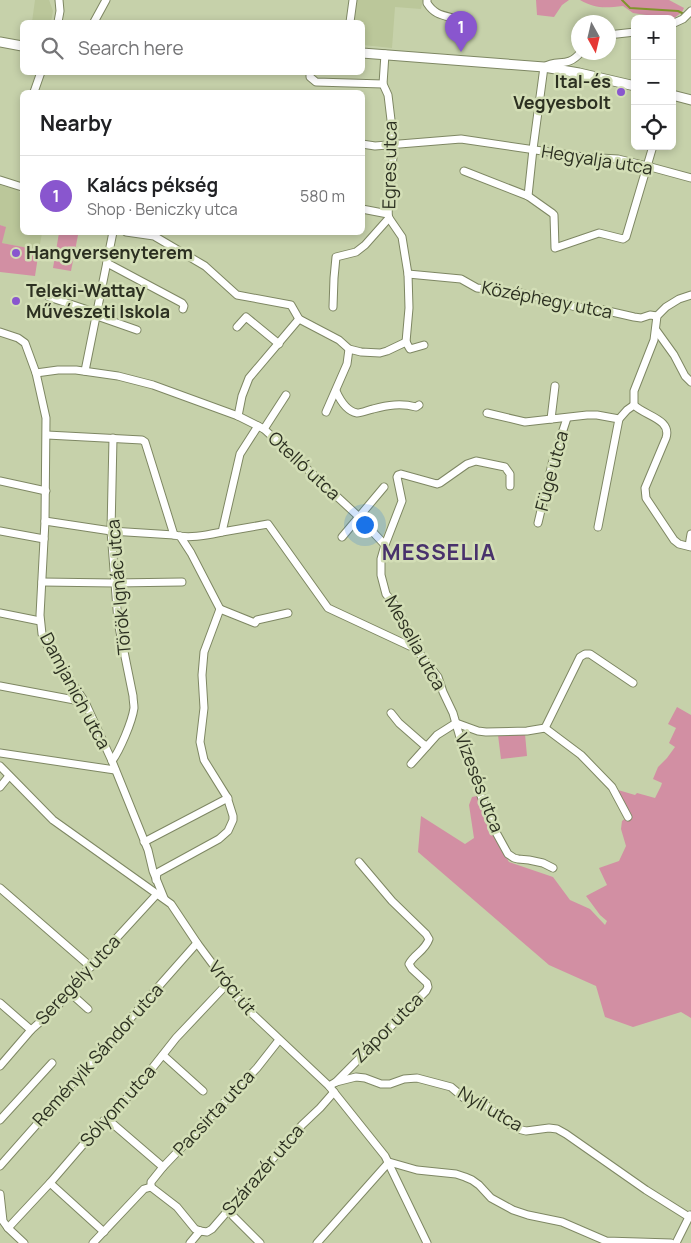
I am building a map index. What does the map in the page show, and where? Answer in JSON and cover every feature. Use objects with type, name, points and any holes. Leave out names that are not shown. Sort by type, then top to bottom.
[{"type":"main road","points":[[0,42],[20,46]]},
{"type":"main road","points":[[365,53],[544,67],[631,85]]},
{"type":"main road","points":[[676,96],[691,100]]},
{"type":"street","points":[[58,20],[59,0]]},
{"type":"street","points":[[95,20],[106,0]]},
{"type":"street","points":[[350,20],[354,0]]},
{"type":"street","points":[[427,0],[427,4],[438,15],[453,18]]},
{"type":"street","points":[[676,22],[684,19],[690,11]]},
{"type":"street","points":[[616,35],[631,33]]},
{"type":"street","name":"Egres utca","points":[[385,54],[383,84],[388,95],[394,145],[389,216],[402,237],[408,274],[406,342]]},
{"type":"street","points":[[528,196],[544,67],[572,60]]},
{"type":"street","points":[[35,90],[40,75]]},
{"type":"street","points":[[310,75],[316,82],[383,84]]},
{"type":"street","name":"Hegyalja utca","points":[[365,144],[394,145],[460,139],[583,157],[618,160],[691,178]]},
{"type":"street","points":[[464,171],[528,196],[552,213],[554,215],[554,248],[598,234],[624,239],[626,237],[652,150]]},
{"type":"street","points":[[0,180],[20,186]]},
{"type":"street","points":[[333,307],[336,257],[356,252],[365,246],[389,216],[365,210]]},
{"type":"street","points":[[85,371],[112,235]]},
{"type":"street","points":[[147,235],[154,236],[205,266],[237,295],[291,305],[300,319],[339,340],[349,349],[380,353],[406,342],[410,349],[424,345]]},
{"type":"street","points":[[107,263],[182,303],[184,309]]},
{"type":"street","name":"Középhegy utca","points":[[408,274],[461,279],[477,288],[520,293],[576,307],[599,309],[634,318],[657,316]]},
{"type":"street","points":[[691,295],[679,299],[666,307],[657,316],[654,340],[634,391],[634,405],[662,422],[667,428],[668,433],[645,488],[646,498],[674,540],[679,544],[690,547],[691,534]]},
{"type":"street","points":[[49,297],[137,330]]},
{"type":"street","points":[[237,327],[246,317],[279,344]]},
{"type":"street","points":[[238,416],[242,396],[249,378],[300,319]]},
{"type":"street","points":[[656,329],[674,355],[685,376],[691,382]]},
{"type":"street","name":"Damjanich utca","points":[[0,332],[18,338],[26,346],[36,373],[46,418],[46,491],[40,621],[42,634],[47,645],[85,702],[112,761],[148,850],[161,897]]},
{"type":"street","points":[[326,412],[347,364],[349,349]]},
{"type":"street","name":"Otelló utca","points":[[36,373],[67,369],[118,376],[153,385],[238,416],[261,427],[358,516],[385,545]]},
{"type":"street","points":[[551,419],[556,386]]},
{"type":"street","points":[[336,391],[341,403],[357,413],[396,404],[416,407],[419,405]]},
{"type":"street","points":[[222,532],[240,454],[286,395]]},
{"type":"street","points":[[598,527],[619,419],[634,405]]},
{"type":"street","points":[[486,413],[525,422],[587,415],[619,419]]},
{"type":"street","name":"Füge utca","points":[[538,523],[552,464],[567,418]]},
{"type":"street","points":[[47,435],[142,440],[145,442],[177,536],[191,553],[220,609],[255,623],[257,620],[288,613]]},
{"type":"street","name":"Török Ignác utca","points":[[112,761],[118,754],[134,707],[118,622],[111,531],[113,438]]},
{"type":"street","name":"Meselia utca","points":[[456,723],[438,677],[416,649],[394,604],[386,594],[381,575],[385,545],[402,501],[396,477],[401,474],[437,484],[467,464],[476,461],[505,468],[510,474],[510,486]]},
{"type":"street","points":[[0,481],[46,491]]},
{"type":"street","points":[[342,537],[384,487]]},
{"type":"street","points":[[45,521],[111,531],[177,536],[199,536],[268,524],[328,608],[416,649]]},
{"type":"street","points":[[0,531],[44,539]]},
{"type":"street","points":[[42,582],[182,582]]},
{"type":"street","points":[[149,888],[154,885],[158,873],[219,839],[228,831],[233,820],[228,798],[204,760],[200,742],[204,708],[202,675],[204,652],[220,609]]},
{"type":"street","points":[[0,613],[40,621]]},
{"type":"street","points":[[544,728],[580,656],[590,654],[633,683]]},
{"type":"street","points":[[0,686],[85,702]]},
{"type":"street","points":[[391,713],[399,723],[423,744],[428,746]]},
{"type":"street","points":[[411,764],[438,735],[456,723],[486,732],[527,731],[544,728],[581,755],[612,787],[628,817]]},
{"type":"street","name":"Vízesés utca","points":[[456,723],[463,748],[492,825],[508,854],[518,860],[543,863],[554,868]]},
{"type":"street","points":[[0,752],[115,770]]},
{"type":"street","name":"Vróci út","points":[[0,766],[53,820],[171,904],[243,1005],[279,1040],[333,1087],[352,1115],[389,1162],[427,1243]]},
{"type":"street","points":[[0,787],[9,776]]},
{"type":"street","points":[[144,842],[228,798]]},
{"type":"street","name":"Zápor utca","points":[[333,1087],[428,987],[427,983],[409,964],[423,950],[429,939],[392,901],[359,862]]},
{"type":"street","points":[[0,888],[90,967]]},
{"type":"street","name":"Seregély utca","points":[[0,1066],[31,1030],[58,1006],[68,991],[90,967],[161,897]]},
{"type":"street","name":"Reményik Sándor utca","points":[[0,1166],[197,943]]},
{"type":"street","name":"Sólyom utca","points":[[8,1228],[106,1118],[135,1090],[176,1038],[227,984]]},
{"type":"street","points":[[68,991],[88,1009]]},
{"type":"street","points":[[0,1003],[31,1030]]},
{"type":"street","name":"Pacsirta utca","points":[[151,1187],[151,1182],[163,1167],[257,1068],[279,1040]]},
{"type":"street","points":[[163,1054],[203,1091]]},
{"type":"street","points":[[0,1120],[52,1063]]},
{"type":"street","name":"Nyíl utca","points":[[333,1087],[356,1077],[382,1084],[416,1078],[451,1087],[464,1098],[487,1106],[518,1129],[526,1131],[549,1128],[557,1129],[646,1190],[690,1215]]},
{"type":"street","name":"Szárazér utca","points":[[190,1243],[200,1232],[207,1232],[212,1229],[302,1125],[320,1108],[333,1087]]},
{"type":"street","points":[[106,1118],[163,1167]]},
{"type":"street","points":[[317,1243],[389,1162],[416,1170],[448,1172],[465,1176],[479,1185],[491,1198],[513,1210],[562,1222],[606,1240],[671,1243]]},
{"type":"street","points":[[50,1183],[104,1232]]},
{"type":"street","points":[[94,1243],[144,1189],[151,1187],[177,1207],[200,1232]]},
{"type":"street","points":[[0,1194],[3,1221],[24,1243]]},
{"type":"street","points":[[230,1209],[233,1216],[260,1243]]},
{"type":"street","points":[[676,1243],[690,1215]]},
{"type":"shaded area","points":[[35,0],[49,0],[53,11],[51,20],[32,20]]},
{"type":"shaded area","points":[[355,0],[423,0],[421,9],[395,7],[392,48],[365,45],[365,20],[352,20]]},
{"type":"shaded area","points":[[536,0],[569,0],[562,5],[554,17],[537,15]]},
{"type":"shaded area","points":[[580,0],[669,0],[684,8],[676,17],[676,15],[633,13],[623,6],[601,7]]},
{"type":"shaded area","points":[[0,185],[18,190],[20,193],[20,235],[42,235],[39,250],[2,243],[5,227],[0,225]]},
{"type":"shaded area","points":[[0,225],[6,227],[2,243],[39,250],[35,276],[0,272]]},
{"type":"shaded area","points":[[59,235],[78,235],[71,271],[53,268]]},
{"type":"shaded area","points":[[677,707],[691,715],[691,1018],[681,1012],[633,1027],[605,1017],[596,986],[549,965],[418,852],[421,816],[465,844],[474,838],[469,805],[472,797],[477,796],[491,830],[509,862],[553,877],[570,900],[590,909],[605,925],[607,921],[600,915],[586,896],[607,885],[599,868],[619,861],[626,846],[621,829],[627,810],[618,790],[655,798],[662,783],[653,779],[658,767],[675,747],[669,743],[676,728],[668,724]]},
{"type":"shaded area","points":[[525,734],[527,756],[501,759],[498,735]]},
{"type":"waterway","points":[[622,0],[630,8],[678,11],[684,14]]},
{"type":"place","name":"Kalács pékség","points":[[461,52]]},
{"type":"place","name":"Ital-és Vegyesbolt","points":[[621,92]]},
{"type":"place","name":"Hangversenyterem","points":[[16,253]]},
{"type":"place","name":"Teleki-Wattay Művészeti Iskola","points":[[16,301]]},
{"type":"district","name":"MESSELIA","points":[[439,552]]}]
